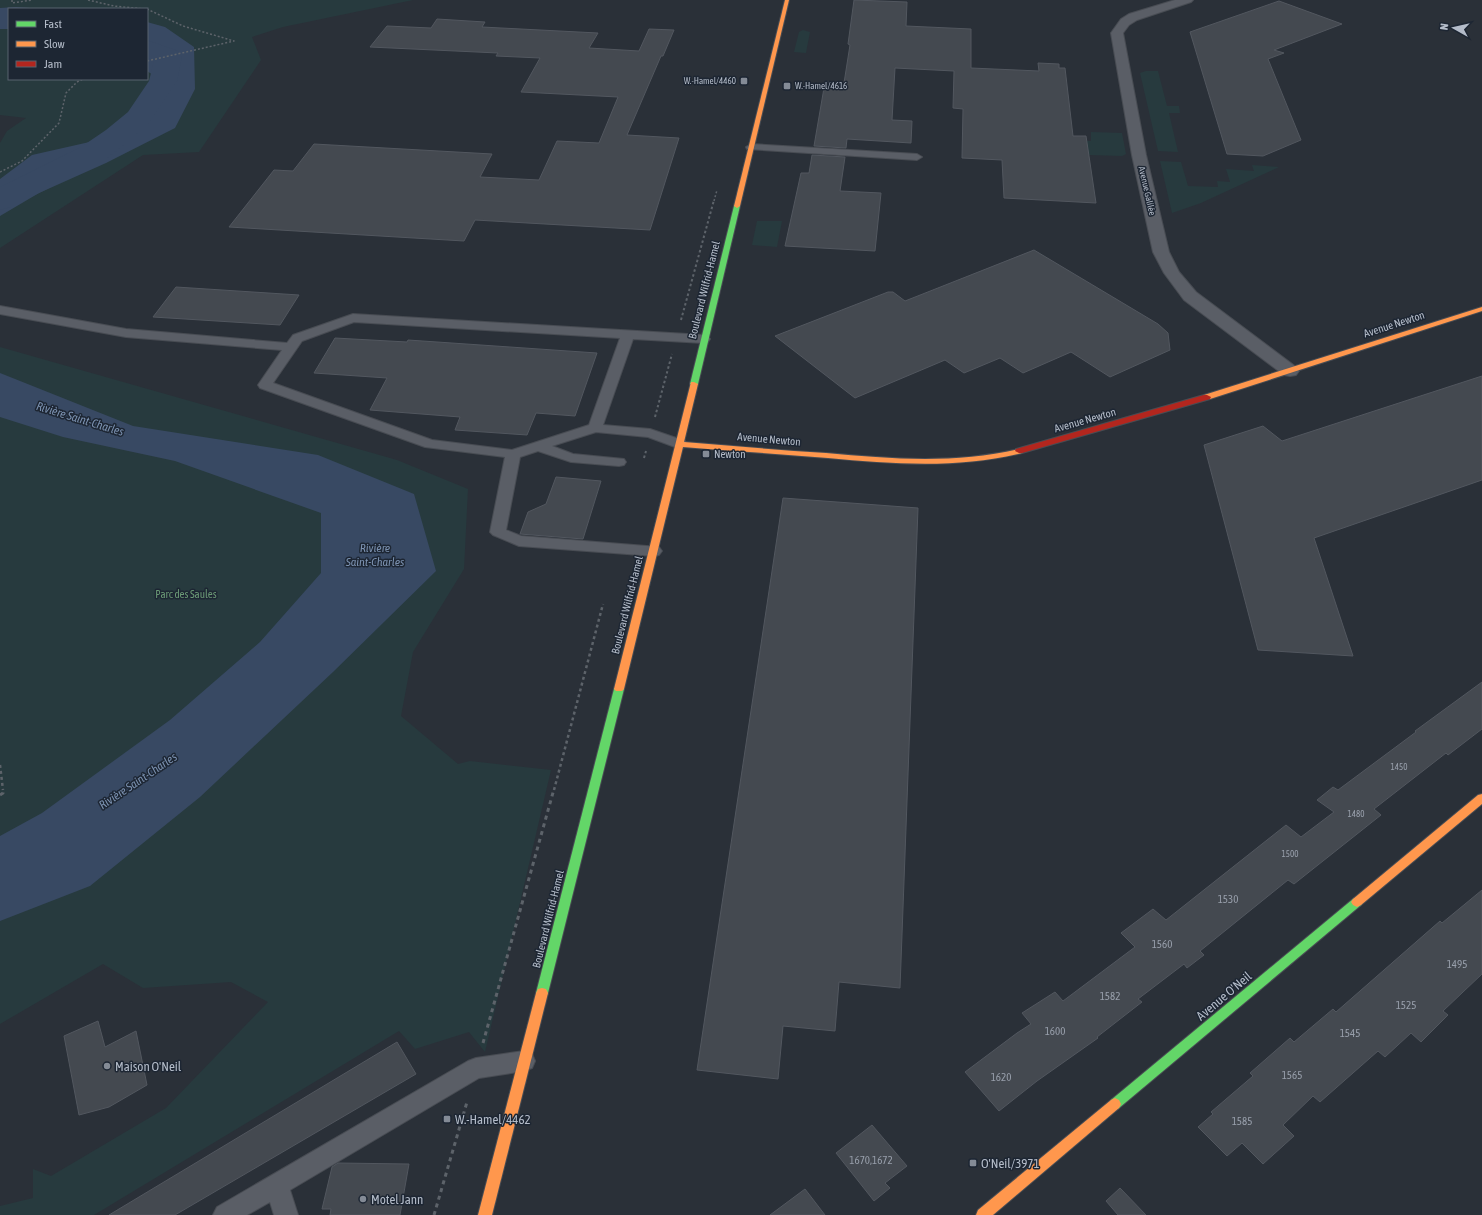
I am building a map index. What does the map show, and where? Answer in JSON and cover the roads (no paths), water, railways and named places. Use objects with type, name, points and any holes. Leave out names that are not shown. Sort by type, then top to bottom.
[{"type":"main road","name":"Boulevard Wilfrid-Hamel","points":[[485,1215],[654,551],[787,0]]},
{"type":"main road","name":"Avenue Newton","points":[[680,444],[878,460],[957,461],[1005,455],[1083,434],[1290,371],[1436,322],[1482,309]]},
{"type":"main road","name":"Avenue O'Neil","points":[[983,1215],[1482,798]]},
{"type":"street","name":"Avenue Galilée","points":[[1187,0],[1133,17],[1125,22],[1117,33],[1119,51],[1139,155],[1161,252],[1172,274],[1190,296],[1290,371]]},
{"type":"lane","points":[[751,147],[917,158]]},
{"type":"lane","points":[[0,310],[126,333],[290,347]]},
{"type":"lane","points":[[680,444],[650,433],[595,428],[513,454],[430,444],[265,385],[297,338],[354,318],[704,339]]},
{"type":"lane","points":[[595,428],[628,335]]},
{"type":"lane","points":[[539,446],[571,458],[619,462]]},
{"type":"lane","points":[[513,454],[498,532],[519,541],[654,551]]},
{"type":"lane","points":[[225,1215],[476,1068],[524,1061]]},
{"type":"lane","points":[[276,1184],[286,1215]]},
{"type":"water","points":[[16,7],[30,8],[8,8],[8,29],[0,29],[0,8]]},
{"type":"water","points":[[148,22],[165,27],[194,47],[195,89],[175,128],[106,163],[39,193],[0,216],[0,179],[32,155],[125,134],[149,105],[153,75],[148,72]]},
{"type":"water","name":"Rivière Saint-Charles","points":[[0,373],[133,426],[318,455],[414,494],[436,571],[333,672],[200,797],[90,886],[0,921],[0,836],[42,813],[170,720],[260,642],[321,573],[321,513],[175,461],[63,437],[0,417]]},
{"type":"waterway","name":"Rivière Saint-Charles","points":[[0,200],[92,154],[117,136],[138,118],[163,81],[168,57],[148,48]]},
{"type":"place","name":"W.-Hamel/4460","points":[[744,81]]},
{"type":"place","name":"W.-Hamel/4616","points":[[787,86]]},
{"type":"place","name":"Newton","points":[[706,454]]},
{"type":"place","name":"Maison O'Neil","points":[[107,1066]]},
{"type":"place","name":"W.-Hamel/4462","points":[[447,1119]]},
{"type":"place","name":"O'Neil/3971","points":[[973,1163]]},
{"type":"place","name":"Motel Jann","points":[[363,1199]]},
{"type":"park label","name":"Parc des Saules","points":[[186,594]]}]
